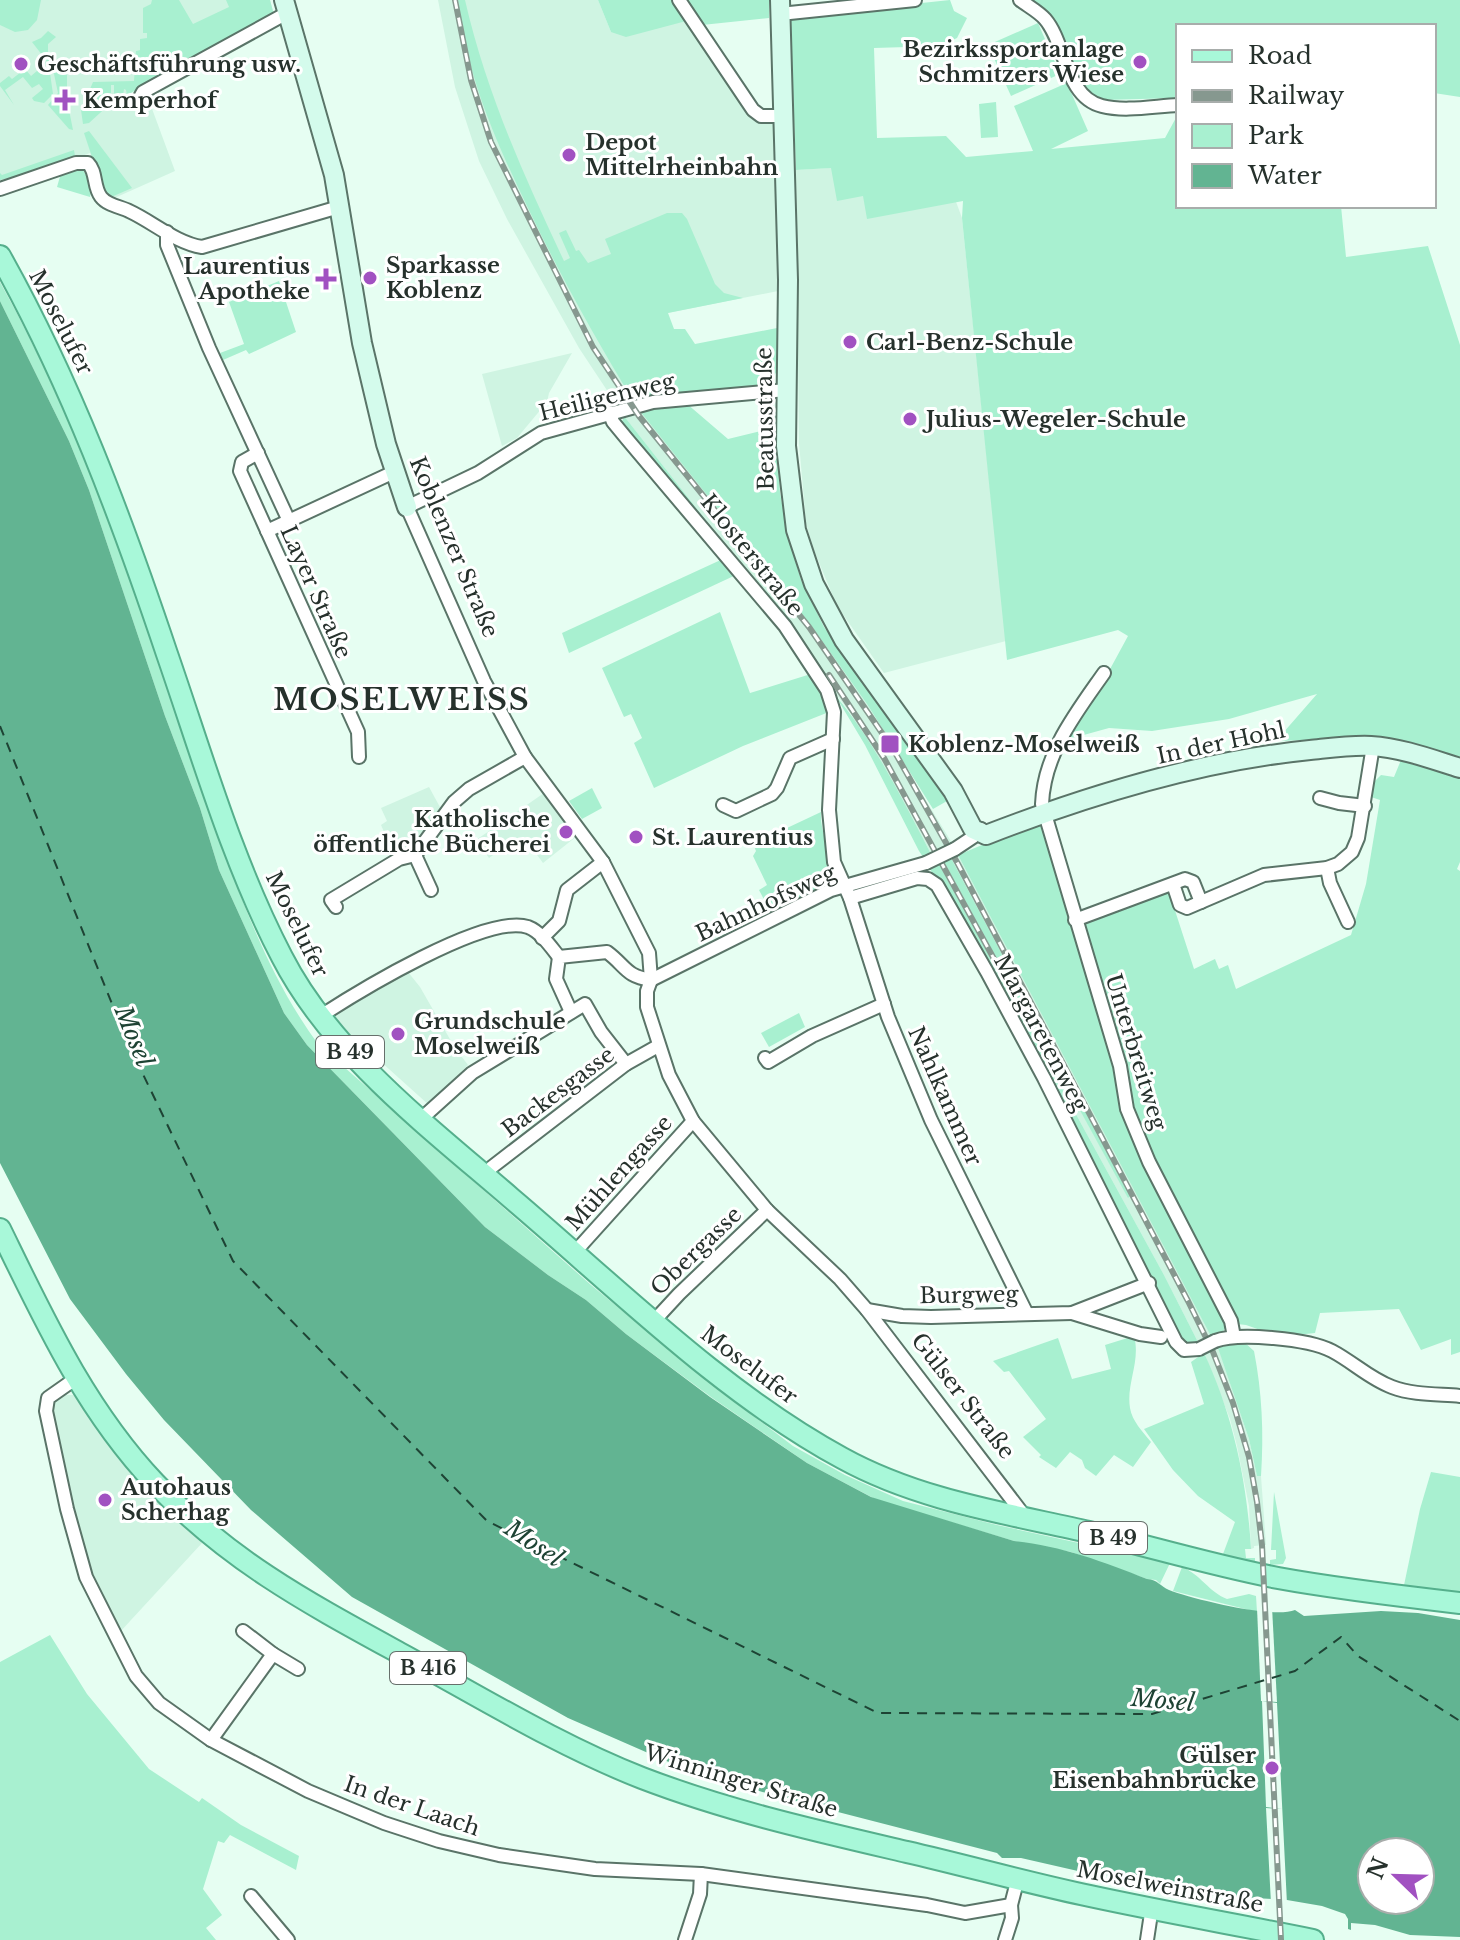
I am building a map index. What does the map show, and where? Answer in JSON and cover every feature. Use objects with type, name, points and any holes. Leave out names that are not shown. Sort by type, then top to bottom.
[{"type":"main road","name":"Moselufer","points":[[0,256],[38,325],[92,444],[247,878],[282,958],[319,1017],[340,1042],[485,1175],[654,1321],[785,1423],[848,1462],[879,1477],[934,1496],[1026,1518]]},
{"type":"main road","name":"Winninger Straße","points":[[0,1229],[75,1379],[105,1423],[151,1479],[181,1509],[231,1553],[268,1579],[523,1720],[640,1777],[706,1800],[803,1827],[1018,1878]]},
{"type":"main road","name":"B 49","points":[[1026,1518],[1274,1578],[1460,1603]]},
{"type":"main road","name":"Moselweinstraße","points":[[1018,1878],[1086,1895],[1313,1940]]},
{"type":"street","points":[[679,0],[753,110],[761,116],[784,116]]},
{"type":"street","points":[[780,7],[915,0]]},
{"type":"street","points":[[1020,0],[1046,20],[1074,82],[1085,97],[1100,106],[1115,108],[1176,105]]},
{"type":"street","points":[[138,101],[143,92],[286,7]]},
{"type":"street","name":"Koblenzer Straße","points":[[286,7],[334,175],[362,343],[394,472],[407,507],[484,681],[525,757],[603,862],[649,953],[651,980]]},
{"type":"street","name":"Beatusstraße","points":[[780,7],[788,280],[786,446],[798,538],[814,584],[844,640],[953,791],[986,830]]},
{"type":"street","points":[[0,189],[76,163],[88,163],[102,199],[199,246],[210,246],[339,207]]},
{"type":"street","points":[[0,183],[23,180]]},
{"type":"street","name":"Layer Straße","points":[[167,232],[166,242],[209,348],[289,521]]},
{"type":"street","points":[[174,261],[192,253],[199,246]]},
{"type":"street","name":"Heiligenweg","points":[[407,507],[478,473],[541,433],[609,412],[683,397],[786,390]]},
{"type":"street","name":"Klosterstraße","points":[[609,412],[615,425],[785,626],[827,690],[834,712],[829,810],[831,848],[847,892]]},
{"type":"street","name":"Layer Straße","points":[[258,453],[242,462],[239,468],[358,732],[359,757]]},
{"type":"street","points":[[267,531],[394,472]]},
{"type":"street","points":[[1044,813],[1042,802],[1052,756],[1059,740],[1104,673]]},
{"type":"street","points":[[723,805],[736,811],[772,794],[790,758],[833,739]]},
{"type":"street","points":[[1173,884],[1182,907],[1187,908],[1269,874],[1327,868],[1344,861],[1358,838],[1373,746]]},
{"type":"street","name":"In der Hohl","points":[[986,830],[1217,765],[1274,754],[1373,746],[1460,768]]},
{"type":"street","points":[[336,907],[331,900],[399,859],[415,855],[454,802],[469,789],[525,757]]},
{"type":"street","points":[[1320,798],[1365,806]]},
{"type":"street","name":"Unterbreitweg","points":[[1044,813],[1120,1066],[1127,1109],[1149,1162],[1231,1321],[1234,1337]]},
{"type":"street","name":"Bahnhofsweg","points":[[651,980],[831,890],[847,892],[926,863],[986,830]]},
{"type":"street","points":[[415,855],[431,890]]},
{"type":"street","points":[[542,938],[559,921],[567,890],[603,862]]},
{"type":"street","points":[[1327,868],[1330,883],[1348,922]]},
{"type":"street","name":"Margaretenweg","points":[[847,892],[922,877],[933,882],[941,891],[1021,1036],[1149,1283]]},
{"type":"street","points":[[1075,920],[1185,879],[1193,882],[1201,902]]},
{"type":"street","name":"Nahlkammer","points":[[847,892],[884,1004],[931,1120],[1027,1314]]},
{"type":"street","points":[[319,1017],[446,945],[516,925],[531,929],[559,957],[556,979],[571,1012]]},
{"type":"street","points":[[559,957],[603,950],[634,977],[651,980]]},
{"type":"street","name":"Gülser Straße","points":[[651,980],[646,1004],[658,1046],[693,1121],[767,1210],[840,1279],[867,1310],[1026,1518]]},
{"type":"street","points":[[421,1119],[472,1073],[585,1004],[601,1032],[626,1064]]},
{"type":"street","points":[[765,1058],[768,1062],[812,1036],[884,1004]]},
{"type":"street","name":"Backesgasse","points":[[485,1175],[626,1064],[658,1046]]},
{"type":"street","name":"Mühlengasse","points":[[575,1252],[693,1121]]},
{"type":"street","name":"Obergasse","points":[[654,1321],[767,1210]]},
{"type":"street","points":[[1149,1283],[1179,1345],[1189,1351],[1234,1337],[1316,1345],[1330,1350],[1391,1387],[1460,1396]]},
{"type":"street","name":"Burgweg","points":[[1072,1313],[1149,1283]]},
{"type":"street","name":"Burgweg","points":[[867,1310],[917,1317],[1072,1313],[1140,1334],[1161,1337]]},
{"type":"street","name":"In der Laach","points":[[75,1379],[57,1390],[45,1404],[53,1453],[86,1577],[136,1676],[159,1703],[211,1740],[308,1791],[384,1823],[439,1841],[499,1855],[595,1869],[701,1874],[965,1913],[1011,1905]]},
{"type":"street","points":[[243,1631],[298,1669]]},
{"type":"street","points":[[211,1740],[273,1654]]},
{"type":"street","points":[[685,1940],[700,1894],[701,1874]]},
{"type":"street","points":[[1005,1940],[1018,1878]]},
{"type":"street","points":[[251,1896],[288,1940]]},
{"type":"street","points":[[1147,1940],[1152,1907]]},
{"type":"shaded area","name":"Kemperhof","points":[[0,0],[270,0],[274,15],[127,95],[136,112],[151,106],[175,171],[110,200],[90,153],[41,171],[0,180]]},
{"type":"shaded area","points":[[438,0],[598,0],[611,32],[690,20],[759,119],[773,123],[778,291],[667,313],[634,402],[810,624],[867,704],[952,843],[931,854],[876,753],[850,713],[745,570],[624,416],[579,348],[507,219],[479,161],[455,87]]},
{"type":"shaded area","points":[[941,161],[962,218],[1006,641],[884,673],[837,606],[806,523],[799,443],[796,170]]},
{"type":"shaded area","points":[[572,353],[547,402],[517,438],[502,446],[482,374]]},
{"type":"shaded area","points":[[429,787],[441,809],[416,842],[394,854],[381,825],[387,821],[381,808]]},
{"type":"shaded area","points":[[544,793],[577,836],[543,863],[526,840],[511,852],[506,846],[489,858],[476,840]]},
{"type":"shaded area","points":[[958,855],[1212,1338],[1199,1344],[939,864],[944,862],[1128,1197],[951,858]]},
{"type":"shaded area","name":"Grundschule Moselweiß","points":[[408,972],[468,1065],[429,1105],[340,1025],[335,1016],[337,1010]]},
{"type":"shaded area","points":[[1218,1346],[1249,1439],[1257,1476],[1261,1476],[1266,1545],[1251,1549],[1249,1506],[1237,1446],[1230,1419],[1204,1353]]},
{"type":"shaded area","points":[[64,1395],[79,1395],[119,1453],[202,1543],[119,1633],[88,1576],[50,1405]]},
{"type":"green space","points":[[0,0],[41,0],[37,20],[28,30],[15,32],[0,25]]},
{"type":"green space","points":[[152,0],[179,0],[193,24],[229,7],[226,0],[270,0],[274,15],[127,95],[124,89],[123,95],[114,101],[114,85],[111,85],[111,103],[89,123],[83,124],[81,110],[93,82],[134,81],[136,51],[140,50],[140,39],[147,38],[147,33],[143,33],[143,8]]},
{"type":"green space","points":[[458,0],[465,0],[495,101],[564,261],[570,258],[559,233],[566,230],[576,251],[579,250],[588,263],[611,254],[605,239],[667,213],[682,213],[715,284],[724,293],[743,298],[668,313],[674,329],[685,329],[695,344],[777,328],[777,371],[768,385],[681,393],[634,402],[565,282],[505,158],[475,81]]},
{"type":"green space","points":[[598,0],[675,0],[690,20],[626,37],[611,32]]},
{"type":"green space","points":[[683,0],[769,0],[769,18],[702,25]]},
{"type":"green space","points":[[950,0],[954,11],[967,18],[957,38],[940,46],[874,48],[877,138],[946,136],[966,157],[1033,151],[1014,106],[1067,83],[1088,131],[1051,149],[1165,138],[1176,118],[1176,208],[1341,208],[1346,257],[1428,246],[1460,345],[1460,862],[1457,869],[1460,871],[1460,1352],[1451,1355],[1451,1339],[1421,1350],[1399,1309],[1320,1313],[1315,1333],[1287,1336],[1287,1339],[1246,1325],[1228,1323],[1222,1333],[1212,1338],[958,855],[1044,819],[1073,926],[1169,892],[1194,969],[1215,959],[1219,969],[1228,965],[1236,989],[1351,935],[1366,884],[1380,800],[1371,797],[1373,783],[1381,775],[1394,777],[1408,743],[1377,738],[1276,741],[1317,694],[1229,719],[1152,731],[1109,728],[1062,741],[1109,671],[1128,636],[1118,630],[1007,660],[962,218],[963,201],[867,219],[863,196],[837,201],[831,168],[796,170],[790,17]]},
{"type":"green space","points":[[1030,0],[1460,0],[1460,97],[1436,93],[1436,24],[1176,24],[1176,98],[1102,100],[1088,93],[1077,80],[1050,16]]},
{"type":"green space","points":[[1038,23],[1060,74],[1011,96],[988,45]]},
{"type":"green space","points":[[48,31],[56,37],[48,44],[48,54],[67,69],[67,100],[73,130],[48,105],[58,93],[53,69],[32,42]]},
{"type":"green space","points":[[43,66],[50,73],[53,94],[44,103],[34,101],[32,98],[43,89],[39,84],[32,88],[23,77],[5,90],[14,105],[0,83],[25,69],[31,76]]},
{"type":"green space","points":[[996,102],[998,137],[981,138],[979,104]]},
{"type":"green space","points":[[89,131],[132,188],[109,198],[104,193],[84,133]]},
{"type":"green space","points":[[74,150],[75,156],[50,164],[48,168],[0,180],[0,173],[2,175]]},
{"type":"green space","points":[[72,169],[83,170],[92,185],[90,197],[57,187],[61,173]]},
{"type":"green space","points":[[279,281],[296,332],[249,354],[246,350],[223,360],[220,353],[244,344],[229,302]]},
{"type":"green space","points":[[0,282],[58,398],[107,518],[246,909],[278,979],[318,1044],[591,1285],[701,1376],[793,1446],[845,1475],[903,1501],[1170,1563],[1160,1584],[1156,1580],[1071,1552],[1014,1541],[877,1500],[807,1463],[711,1397],[485,1227],[307,1045],[284,1013],[219,870],[89,490],[69,441],[0,301]]},
{"type":"green space","points":[[765,399],[772,402],[775,409],[780,493],[801,580],[824,627],[947,801],[933,809],[867,704],[810,624],[640,411],[686,403],[728,439],[773,428],[772,408]]},
{"type":"green space","points":[[624,416],[745,570],[620,427]]},
{"type":"green space","points":[[725,558],[738,574],[569,653],[562,633]]},
{"type":"green space","name":"St. Laurentius","points":[[720,612],[750,693],[814,673],[829,712],[743,746],[654,788],[634,743],[642,738],[631,714],[624,717],[602,668]]},
{"type":"green space","points":[[835,695],[875,751],[931,854],[923,857],[919,851],[865,745]]},
{"type":"green space","points":[[592,788],[602,808],[582,819],[569,801]]},
{"type":"green space","points":[[821,812],[830,868],[828,877],[823,885],[772,915],[759,890],[767,885],[753,856],[756,851],[753,844]]},
{"type":"green space","points":[[951,858],[1130,1196],[1128,1198],[944,862]]},
{"type":"green space","points":[[939,864],[1199,1344],[1183,1345],[930,869]]},
{"type":"green space","points":[[799,1013],[805,1027],[769,1047],[761,1033]]},
{"type":"green space","points":[[1134,1336],[1136,1354],[1130,1408],[1135,1422],[1151,1442],[1133,1467],[1114,1455],[1096,1476],[1070,1452],[1056,1468],[1039,1457],[1041,1455],[1023,1437],[1046,1419],[1009,1371],[1004,1372],[993,1361],[1058,1338],[1072,1379],[1111,1369],[1105,1345]]},
{"type":"green space","points":[[1244,1342],[1254,1351],[1259,1382],[1261,1476],[1257,1476],[1249,1439],[1217,1345]]},
{"type":"green space","points":[[1204,1353],[1231,1424],[1249,1524],[1251,1549],[1245,1549],[1246,1558],[1255,1558],[1255,1562],[1223,1554],[1235,1522],[1198,1496],[1173,1470],[1144,1429],[1204,1404],[1191,1362]]},
{"type":"green space","points":[[1431,1472],[1460,1477],[1460,1598],[1403,1590]]},
{"type":"green space","points":[[1274,1492],[1286,1558],[1283,1564],[1270,1565],[1270,1560],[1276,1559],[1276,1550],[1271,1550]]},
{"type":"green space","points":[[1182,1567],[1227,1599],[1249,1594],[1256,1596],[1257,1612],[1173,1591]]},
{"type":"green space","points":[[50,1635],[87,1694],[149,1769],[199,1802],[202,1798],[241,1825],[299,1856],[296,1870],[230,1835],[224,1843],[218,1841],[203,1889],[222,1915],[206,1928],[216,1940],[0,1940],[0,1662]]},
{"type":"water","name":"Mosel","points":[[0,301],[69,441],[89,490],[219,870],[284,1013],[307,1045],[485,1227],[586,1300],[710,1397],[807,1463],[871,1497],[1014,1541],[1081,1555],[1154,1581],[1169,1590],[1232,1607],[1269,1612],[1295,1610],[1304,1616],[1381,1611],[1460,1620],[1460,1937],[1410,1935],[1375,1925],[1351,1923],[1351,1930],[1348,1929],[1345,1914],[1322,1906],[1163,1889],[1131,1877],[1091,1874],[1021,1858],[1002,1858],[997,1853],[772,1795],[671,1763],[568,1718],[352,1597],[251,1510],[164,1420],[70,1299],[0,1163]]},
{"type":"pier","points":[[1272,1607],[1277,1702],[1261,1701],[1257,1608]]},
{"type":"pier","points":[[1262,1701],[1277,1703],[1287,1904],[1271,1904],[1266,1808],[1282,1809],[1266,1807]]},
{"type":"ferry route","points":[[0,726],[127,1041],[233,1261],[487,1521],[878,1713],[1152,1714],[1295,1671],[1341,1637],[1358,1656],[1460,1721]]},
{"type":"railway","points":[[455,0],[471,80],[491,142],[593,347],[639,416],[809,627],[893,749],[958,864],[1213,1352],[1249,1457],[1262,1545],[1281,1940]]},
{"type":"railway","points":[[829,675],[884,758],[1011,990]]},
{"type":"place","name":"Bezirkssportanlage Schmitzers Wiese","points":[[1140,62]]},
{"type":"place","name":"Geschäftsführung usw.","points":[[21,64]]},
{"type":"place","name":"Kemperhof","points":[[65,100]]},
{"type":"place","name":"Depot Mittelrheinbahn","points":[[569,155]]},
{"type":"place","name":"Sparkasse Koblenz","points":[[370,278]]},
{"type":"place","name":"Laurentius Apotheke","points":[[326,279]]},
{"type":"place","name":"Carl-Benz-Schule","points":[[850,342]]},
{"type":"place","name":"Julius-Wegeler-Schule","points":[[910,419]]},
{"type":"place","name":"Koblenz-Moselweiß","points":[[890,744]]},
{"type":"place","name":"Katholische öffentliche Bücherei","points":[[566,832]]},
{"type":"place","name":"St. Laurentius","points":[[636,837]]},
{"type":"place","name":"Grundschule Moselweiß","points":[[398,1034]]},
{"type":"place","name":"Autohaus Scherhag","points":[[105,1500]]},
{"type":"place","name":"Gülser Eisenbahnbrücke","points":[[1272,1768]]},
{"type":"district","name":"MOSELWEISS","points":[[402,699]]}]
